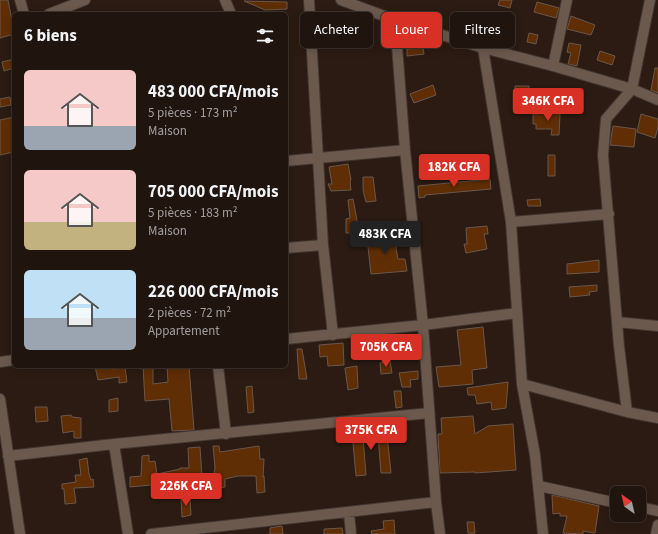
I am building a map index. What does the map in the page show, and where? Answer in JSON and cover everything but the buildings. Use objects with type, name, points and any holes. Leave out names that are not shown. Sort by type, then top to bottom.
[{"type":"street","points":[[20,0],[23,12]]},
{"type":"street","points":[[54,12],[85,0]]},
{"type":"street","points":[[226,0],[230,12]]},
{"type":"street","points":[[310,0],[323,245],[333,334]]},
{"type":"street","points":[[341,0],[381,15]]},
{"type":"street","points":[[552,66],[567,0]]},
{"type":"street","points":[[627,412],[617,322],[603,155],[606,119],[632,89],[650,0]]},
{"type":"street","points":[[397,48],[405,150],[423,326],[436,502],[440,534]]},
{"type":"street","points":[[543,534],[539,486],[522,384],[511,222],[483,48],[632,89],[658,100]]},
{"type":"street","points":[[288,161],[405,150]]},
{"type":"street","points":[[511,222],[609,214]]},
{"type":"street","points":[[288,248],[323,245]]},
{"type":"street","points":[[288,339],[423,326],[517,313]]},
{"type":"street","points":[[617,322],[658,326]]},
{"type":"street","points":[[0,362],[12,360]]},
{"type":"street","points":[[218,368],[226,434]]},
{"type":"street","points":[[522,384],[627,412],[658,418]]},
{"type":"street","points":[[0,399],[20,534]]},
{"type":"street","points":[[8,456],[429,413]]},
{"type":"street","points":[[114,444],[128,534]]},
{"type":"street","points":[[539,486],[610,501]]},
{"type":"street","points":[[151,534],[349,513],[436,502]]},
{"type":"street","points":[[646,508],[658,511]]},
{"type":"street","points":[[349,513],[351,534]]},
{"type":"street","points":[[656,534],[658,525]]}]
